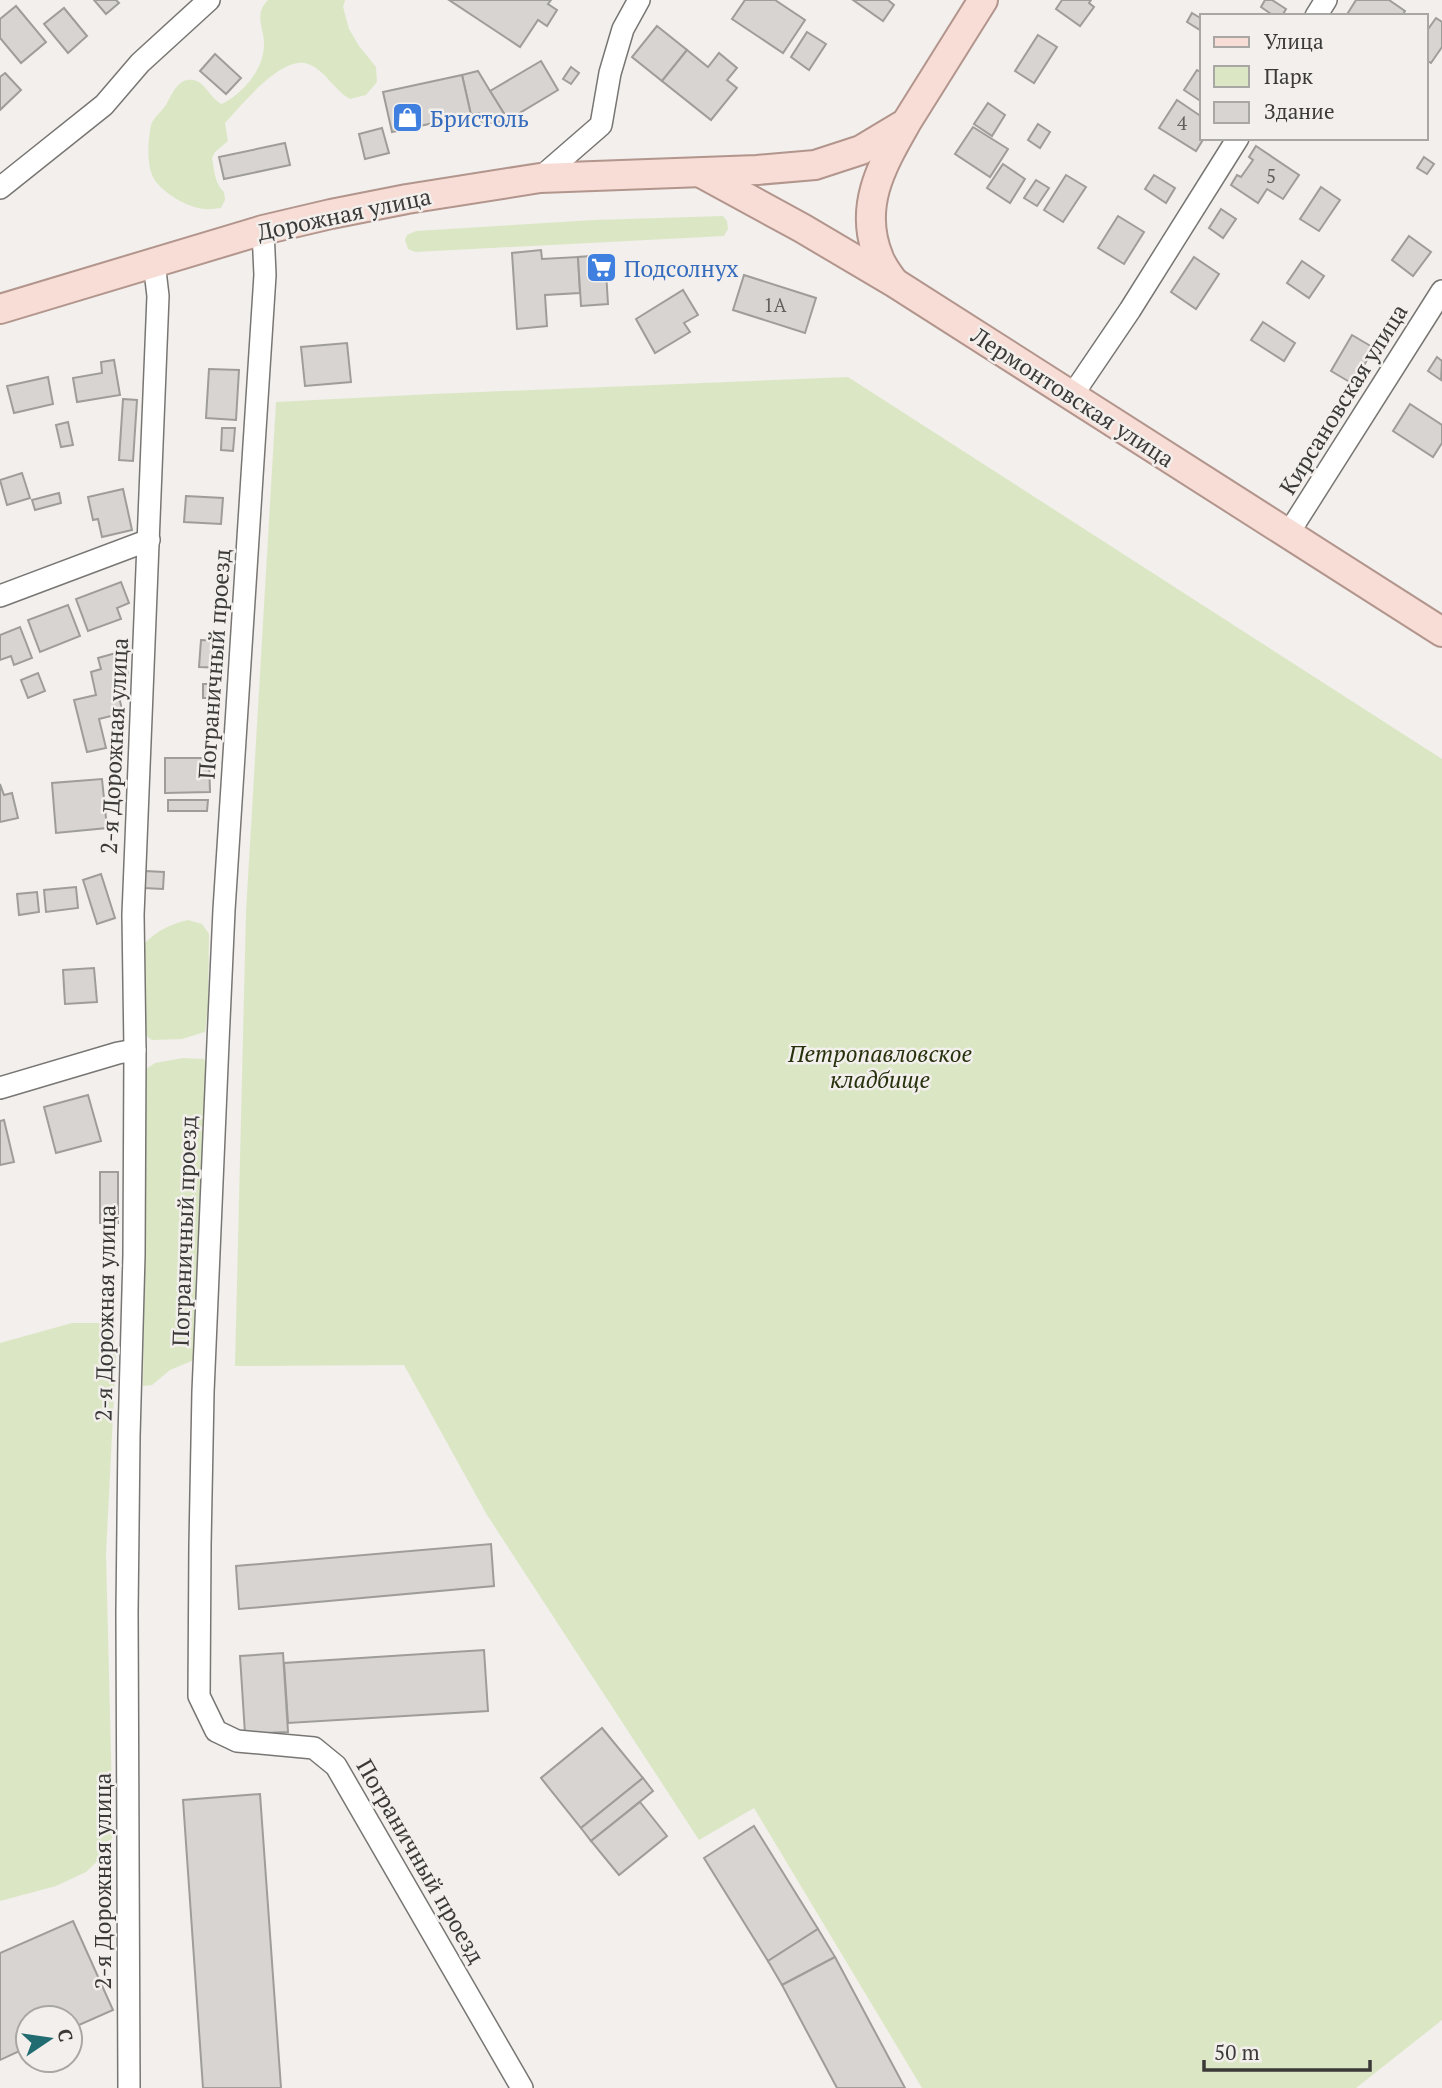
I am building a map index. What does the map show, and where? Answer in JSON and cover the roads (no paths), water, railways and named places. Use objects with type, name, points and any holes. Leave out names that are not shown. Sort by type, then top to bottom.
[{"type":"main road","points":[[895,284],[879,259],[872,234],[871,208],[875,185],[884,162],[906,123],[984,0]]},
{"type":"main road","name":"Дорожная улица","points":[[0,309],[263,230],[331,214],[540,178],[757,170],[815,165],[861,150],[906,123]]},
{"type":"main road","name":"Лермонтовская улица","points":[[698,172],[802,228],[895,284],[1442,632]]},
{"type":"street","points":[[0,188],[104,105],[140,63],[209,0]]},
{"type":"street","points":[[540,178],[601,125],[610,74],[623,29],[639,0]]},
{"type":"street","points":[[1071,397],[1130,310],[1237,140]]},
{"type":"street","name":"Пограничный проезд","points":[[263,230],[265,275],[218,1042],[203,1392],[199,1696],[216,1731],[237,1741],[314,1748],[336,1766],[522,2088]]},
{"type":"street","name":"2-я Дорожная улица","points":[[129,2088],[127,1613],[134,1255],[133,915],[158,296],[154,262]]},
{"type":"street","name":"Кирсановская улица","points":[[1288,534],[1442,291]]},
{"type":"street","points":[[0,596],[149,540]]},
{"type":"street","points":[[0,1088],[135,1050]]},
{"type":"place","name":"Бристоль","points":[[407,118]]},
{"type":"place","name":"Подсолнух","points":[[601,268]]},
{"type":"park label","name":"Петропавловское кладбище","points":[[880,1066]]}]
